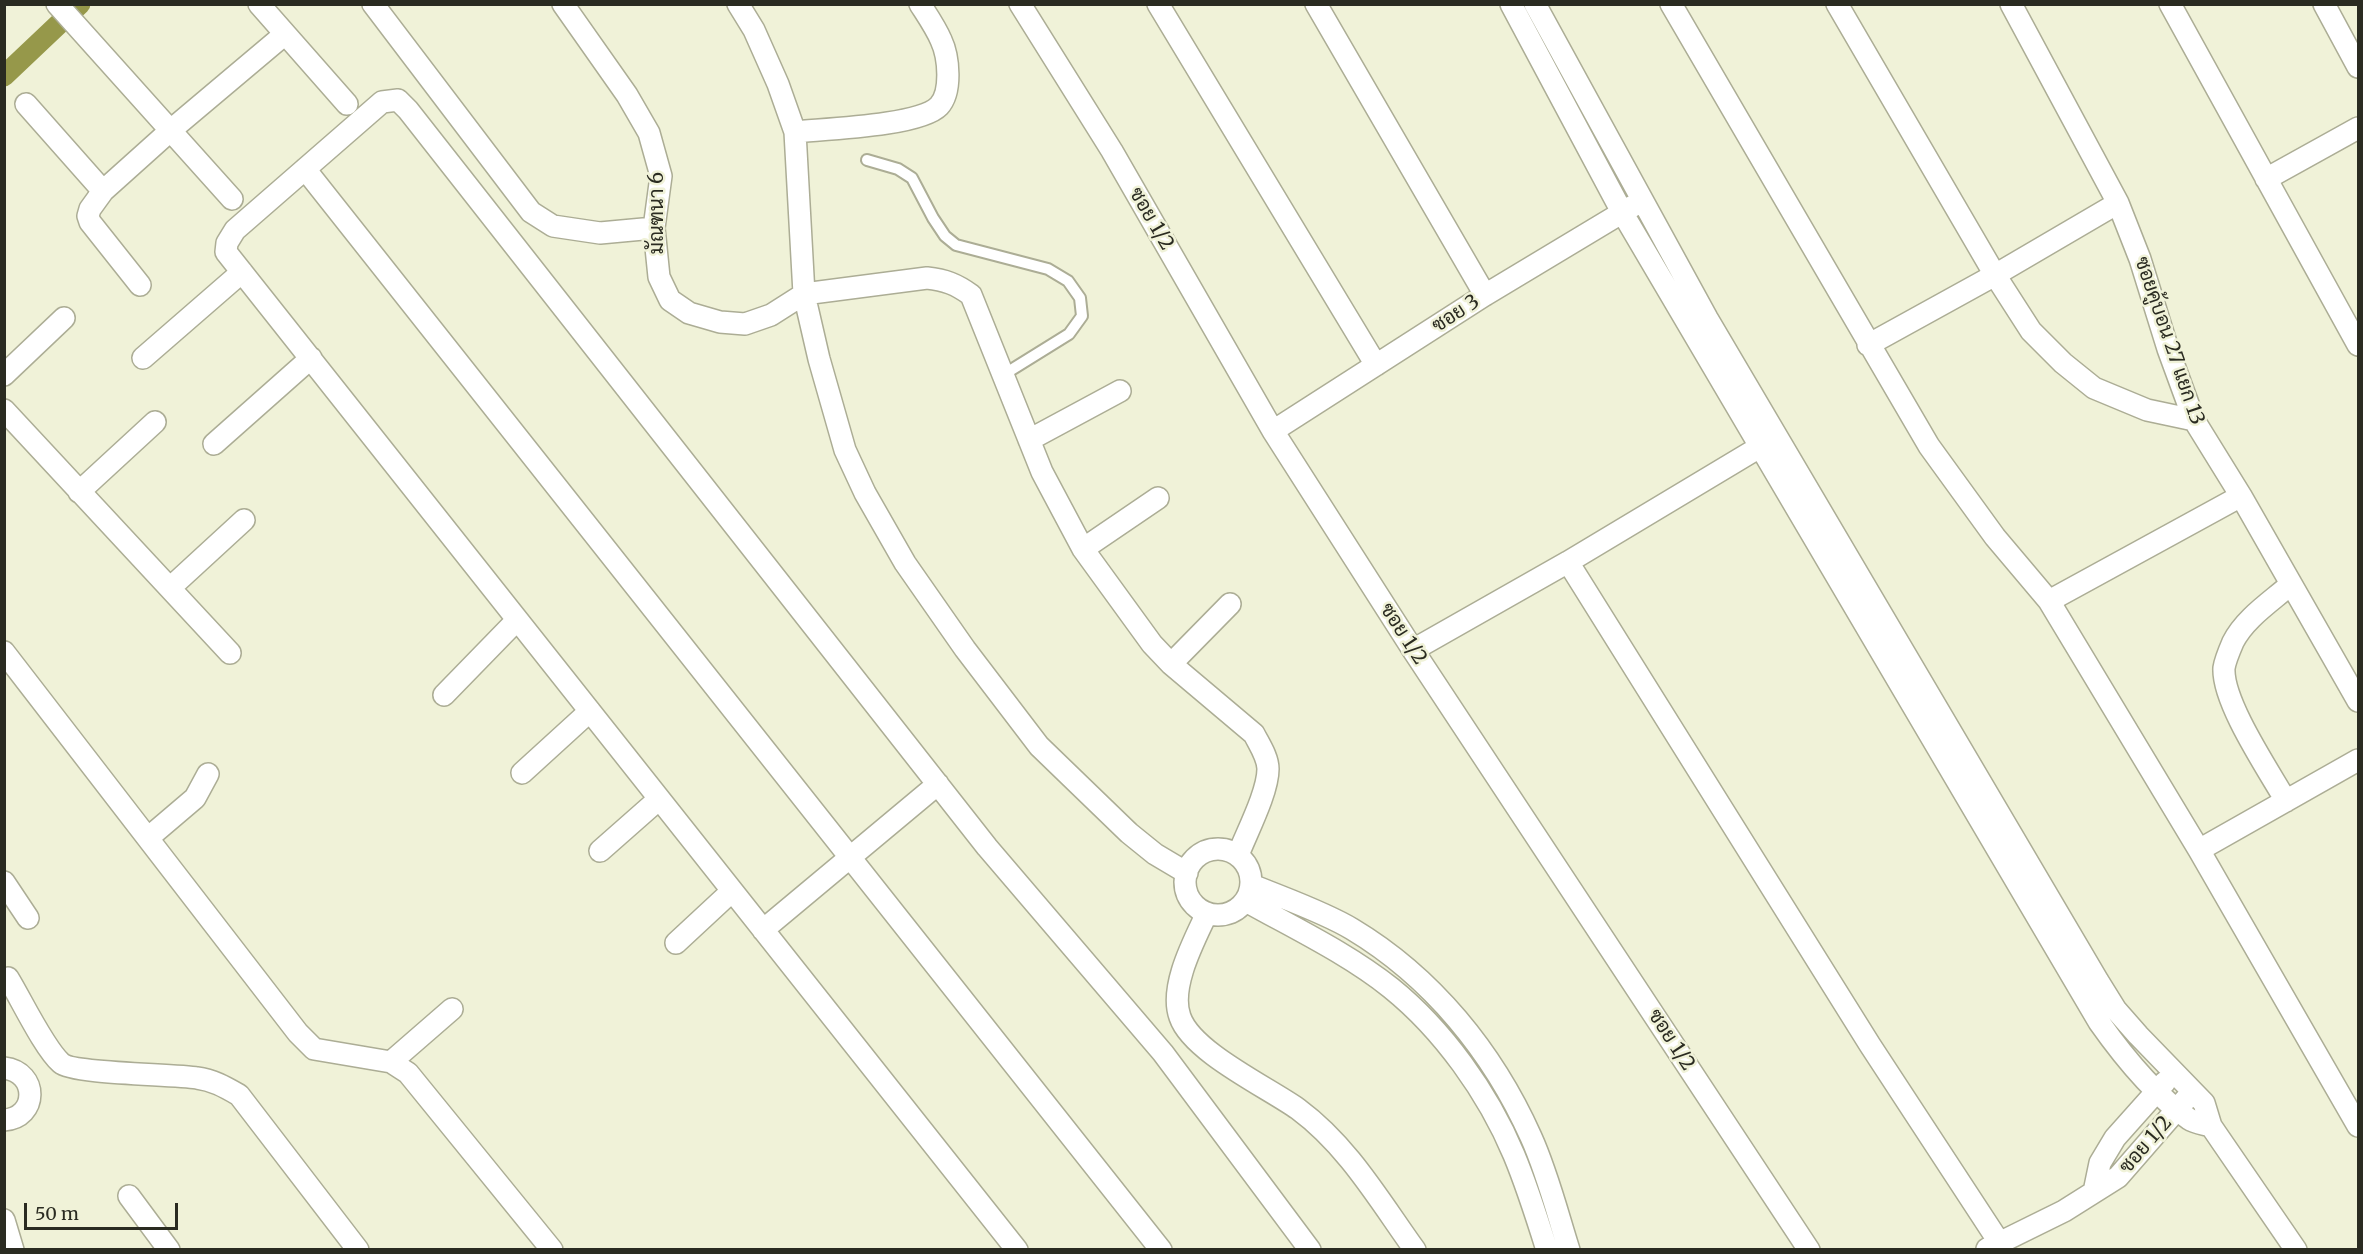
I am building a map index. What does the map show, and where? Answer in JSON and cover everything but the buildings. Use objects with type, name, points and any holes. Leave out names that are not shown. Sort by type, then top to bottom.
[{"type":"street","points":[[57,4],[232,200]]},
{"type":"street","points":[[259,4],[347,104]]},
{"type":"street","points":[[373,4],[531,212],[553,226],[600,233],[654,228]]},
{"type":"street","name":"มัณฑนา 6","points":[[563,4],[627,95],[649,133],[661,176],[654,228],[659,277],[670,300],[689,313],[720,322],[745,324],[771,315],[804,294]]},
{"type":"street","points":[[738,4],[754,30],[778,84],[795,132],[804,294],[819,359],[845,450],[865,493],[905,563],[965,649],[1039,746],[1129,833],[1155,854],[1187,873]]},
{"type":"street","points":[[795,132],[897,122],[923,115],[938,107],[948,92],[948,71],[942,41],[920,4]]},
{"type":"street","name":"ซอย 1/2","points":[[1020,4],[1112,151],[1273,430],[1413,650],[1809,1250]]},
{"type":"street","points":[[1158,4],[1376,365]]},
{"type":"street","points":[[1316,4],[1485,295]]},
{"type":"street","points":[[1511,4],[1623,212],[1769,442],[2098,981],[2124,1018],[2204,1103],[2217,1134],[2296,1250]]},
{"type":"street","points":[[1534,4],[1642,201],[1769,442],[2088,1003],[2119,1050],[2157,1090],[2190,1120],[2217,1134]]},
{"type":"street","points":[[1671,4],[1929,446],[1959,491],[2049,601],[2199,850],[2358,1126]]},
{"type":"street","points":[[1837,4],[1995,275],[2031,331],[2063,363],[2094,388],[2147,410],[2194,420]]},
{"type":"street","name":"ซอยคู้บอน 27 แยก 13","points":[[2011,4],[2118,203],[2140,259],[2168,349],[2194,420],[2241,496],[2358,701]]},
{"type":"street","points":[[2170,4],[2358,345]]},
{"type":"street","points":[[2324,4],[2358,67]]},
{"type":"street","points":[[140,285],[90,222],[88,216],[90,209],[103,191],[285,34]]},
{"type":"street","points":[[1017,1250],[226,252],[230,236],[382,102],[398,100],[408,110],[987,847],[1163,1053],[1310,1250]]},
{"type":"street","points":[[26,104],[103,191]]},
{"type":"street","points":[[2266,179],[2358,128]]},
{"type":"street","points":[[305,168],[1161,1250]]},
{"type":"street","name":"ซอย 3","points":[[1273,430],[1485,295],[1642,201]]},
{"type":"street","points":[[1868,345],[1995,275],[2118,203]]},
{"type":"street","points":[[143,358],[242,272]]},
{"type":"street","points":[[804,294],[927,278],[945,280],[959,285],[971,295],[1042,472],[1083,549],[1145,635],[1171,664],[1254,734],[1269,767],[1267,783],[1238,855]]},
{"type":"street","points":[[4,375],[64,318]]},
{"type":"street","points":[[214,444],[311,358]]},
{"type":"street","points":[[1029,440],[1120,391]]},
{"type":"street","points":[[4,410],[230,652]]},
{"type":"street","points":[[79,492],[154,422]]},
{"type":"street","points":[[1413,650],[1568,562],[1769,442]]},
{"type":"street","points":[[2049,601],[2241,496]]},
{"type":"street","points":[[1083,549],[1158,498]]},
{"type":"street","points":[[170,588],[244,520]]},
{"type":"street","points":[[1568,562],[1993,1246]]},
{"type":"street","points":[[2286,801],[2241,721],[2229,693],[2224,668],[2234,641],[2251,618],[2291,584]]},
{"type":"street","points":[[1171,664],[1230,604]]},
{"type":"street","points":[[444,695],[518,620]]},
{"type":"street","points":[[4,652],[298,1033],[314,1049],[391,1062],[408,1073],[552,1250]]},
{"type":"street","points":[[522,773],[590,711]]},
{"type":"street","points":[[2199,850],[2358,760]]},
{"type":"street","points":[[148,838],[195,798],[208,774]]},
{"type":"street","points":[[763,930],[938,784]]},
{"type":"street","points":[[600,851],[659,799]]},
{"type":"street","points":[[1223,849],[1238,855],[1249,868],[1249,893],[1235,911],[1222,915],[1207,913],[1197,907],[1189,897],[1185,885],[1187,873],[1194,859],[1208,851],[1223,849]]},
{"type":"street","points":[[4,882],[28,918]]},
{"type":"street","points":[[676,943],[732,891]]},
{"type":"street","points":[[1249,893],[1350,928],[1378,946],[1444,1002],[1481,1048],[1508,1091],[1525,1124],[1532,1138],[1569,1250]]},
{"type":"street","points":[[1249,893],[1391,988],[1426,1021],[1467,1071],[1514,1153],[1547,1250]]},
{"type":"street","points":[[1207,913],[1185,962],[1177,1005],[1181,1020],[1210,1053],[1299,1110],[1338,1144],[1415,1250]]},
{"type":"street","points":[[8,978],[52,1052],[63,1065],[82,1069],[197,1078],[220,1083],[239,1095],[358,1250]]},
{"type":"street","points":[[1416,1011],[1433,992]]},
{"type":"street","points":[[391,1062],[452,1009]]},
{"type":"street","points":[[4,1068],[15,1069],[26,1078],[31,1090],[29,1104],[20,1115],[4,1120]]},
{"type":"street","name":"ซอย 1/2","points":[[2094,1192],[2100,1163],[2115,1138],[2174,1072]]},
{"type":"street","name":"ซอย 1/2","points":[[1993,1246],[2064,1211],[2118,1177],[2192,1092]]},
{"type":"street","points":[[1503,1134],[1525,1124]]},
{"type":"street","points":[[129,1196],[169,1250]]},
{"type":"street","points":[[4,1220],[13,1250]]},
{"type":"lane","points":[[867,160],[898,168],[912,178],[933,218],[945,236],[956,245],[1048,269],[1068,280],[1080,298],[1082,316],[1070,334],[1003,375]]},
{"type":"waterway","points":[[4,76],[80,4]]}]
